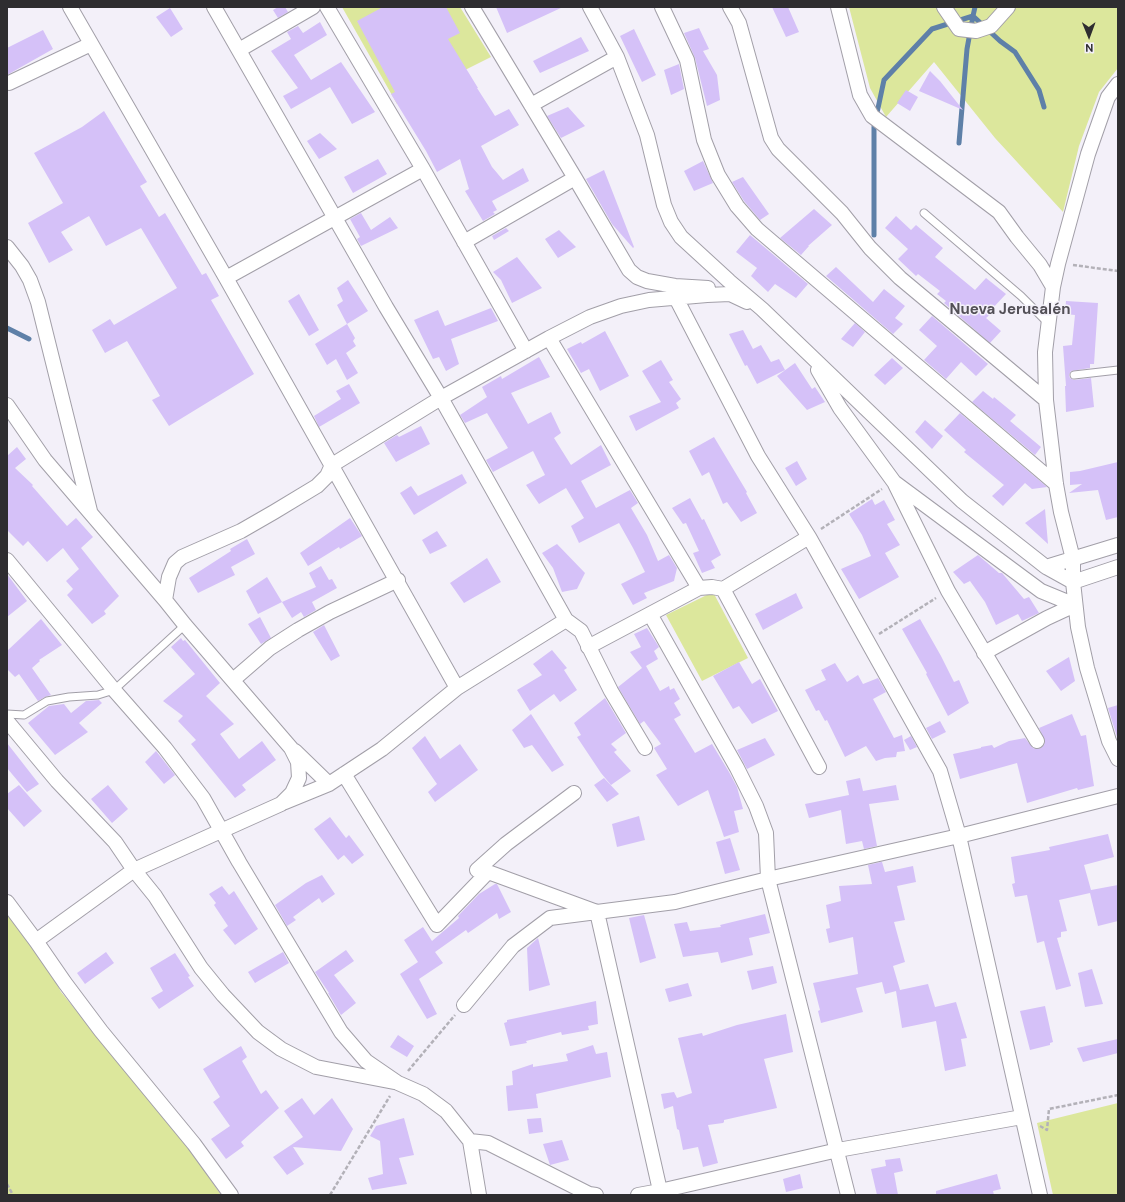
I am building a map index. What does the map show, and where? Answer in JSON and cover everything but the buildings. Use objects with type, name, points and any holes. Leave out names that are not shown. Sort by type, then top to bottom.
[{"type":"street","points":[[70,7],[226,278],[458,688]]},
{"type":"street","points":[[214,7],[334,218],[386,307],[442,398],[566,620],[581,631],[611,691],[645,748]]},
{"type":"street","points":[[239,50],[312,7]]},
{"type":"street","points":[[327,7],[423,169],[526,351]]},
{"type":"street","points":[[472,7],[629,270],[637,277],[647,281],[675,286],[713,288],[762,309]]},
{"type":"street","points":[[590,7],[617,57],[647,136],[664,205],[671,222],[681,236],[729,281],[762,309],[962,501],[1046,567],[1073,582],[1118,567]]},
{"type":"street","points":[[662,7],[687,60],[704,140],[718,175],[737,206],[757,229],[1056,484]]},
{"type":"street","points":[[730,7],[739,23],[771,138],[778,150],[842,213],[870,248],[900,278],[1046,400]]},
{"type":"street","points":[[838,7],[860,95],[872,116],[999,212],[1017,238],[1040,265],[1053,287]]},
{"type":"street","points":[[944,7],[959,29],[976,31],[991,26],[1008,7]]},
{"type":"street","points":[[9,83],[91,44]]},
{"type":"street","points":[[531,105],[617,57]]},
{"type":"street","points":[[1118,84],[1108,97],[1088,154],[1058,264],[1053,287],[1045,352],[1046,400],[1056,484],[1061,512],[1073,559],[1073,582],[1078,627],[1087,668],[1109,741],[1118,759]]},
{"type":"street","points":[[226,278],[423,169]]},
{"type":"street","points":[[464,242],[575,178]]},
{"type":"street","points":[[7,247],[22,266],[30,280],[38,302],[91,515]]},
{"type":"street","points":[[165,600],[169,577],[175,563],[182,557],[241,531],[274,512],[317,486],[327,476],[332,465],[442,398],[549,338],[590,317],[621,306],[649,300],[730,294]]},
{"type":"street","points":[[676,298],[758,456],[809,537],[940,771],[959,836],[1040,1195]]},
{"type":"street","points":[[549,338],[699,588]]},
{"type":"street","points":[[811,357],[840,408],[894,482],[948,591],[1037,741]]},
{"type":"street","points":[[7,405],[45,460],[91,515],[291,748],[329,784]]},
{"type":"street","points":[[894,482],[1041,591],[1076,605]]},
{"type":"street","points":[[588,646],[699,588],[712,587],[723,589],[809,537]]},
{"type":"street","points":[[1046,567],[1118,545]]},
{"type":"street","points":[[7,560],[114,690],[165,748],[203,798],[239,862],[341,1032],[366,1060],[398,1082],[423,1094],[446,1111],[470,1141],[479,1195]]},
{"type":"street","points":[[234,680],[270,648],[298,630],[330,612],[398,580]]},
{"type":"street","points":[[723,589],[819,767]]},
{"type":"street","points":[[984,653],[1047,618],[1076,605]]},
{"type":"street","points":[[650,614],[738,768],[756,806],[766,833],[768,879],[838,1150],[848,1195]]},
{"type":"street","points":[[36,941],[134,870],[221,830],[329,784],[382,749],[458,688],[566,620]]},
{"type":"street","points":[[7,721],[57,781],[115,842],[154,896],[201,968],[223,995],[258,1032],[281,1050],[316,1067],[398,1082]]},
{"type":"street","points":[[281,804],[292,793],[299,778],[298,762],[291,748]]},
{"type":"street","points":[[344,774],[438,925],[488,872]]},
{"type":"street","points":[[574,794],[506,844],[476,870],[488,872],[597,912]]},
{"type":"street","points":[[464,1005],[514,946],[550,918],[675,902],[768,879],[959,836],[1118,796]]},
{"type":"street","points":[[7,902],[101,1031],[194,1144],[231,1195]]},
{"type":"street","points":[[597,912],[660,1193]]},
{"type":"street","points":[[638,1195],[660,1193],[838,1150],[1022,1117]]},
{"type":"street","points":[[470,1141],[488,1143],[589,1194],[596,1195]]},
{"type":"lane","points":[[924,213],[1021,296],[1049,323]]},
{"type":"lane","points":[[1074,375],[1118,370]]},
{"type":"lane","points":[[7,714],[24,715],[47,701],[69,697],[98,695],[114,690],[185,625]]},
{"type":"path","points":[[1058,264],[1118,271]]},
{"type":"path","points":[[809,537],[894,482]]},
{"type":"path","points":[[867,642],[948,591]]},
{"type":"path","points":[[330,1195],[398,1082],[464,1005]]},
{"type":"path","points":[[1022,1117],[1047,1130],[1049,1109],[1118,1095]]},
{"type":"path","points":[[7,1184],[13,1195]]},
{"type":"green space","points":[[342,7],[460,7],[491,57],[397,104]]},
{"type":"green space","points":[[849,7],[1118,7],[1118,68],[1099,92],[1079,146],[1063,212],[995,138],[934,62],[886,117],[870,88]]},
{"type":"green space","points":[[713,592],[748,658],[702,681],[666,615]]},
{"type":"green space","points":[[7,907],[35,943],[61,992],[184,1141],[221,1195],[7,1195]]},
{"type":"green space","points":[[1118,1103],[1118,1195],[1053,1195],[1037,1123]]},
{"type":"waterway","points":[[874,235],[874,127],[884,80],[932,29],[973,16],[975,7]]},
{"type":"waterway","points":[[973,16],[1000,41],[1015,52],[1039,90],[1044,107]]},
{"type":"waterway","points":[[959,143],[967,49],[973,16]]},
{"type":"waterway","points":[[7,328],[29,339]]},
{"type":"district","name":"Nueva Jerusalén","points":[[1010,310]]}]
